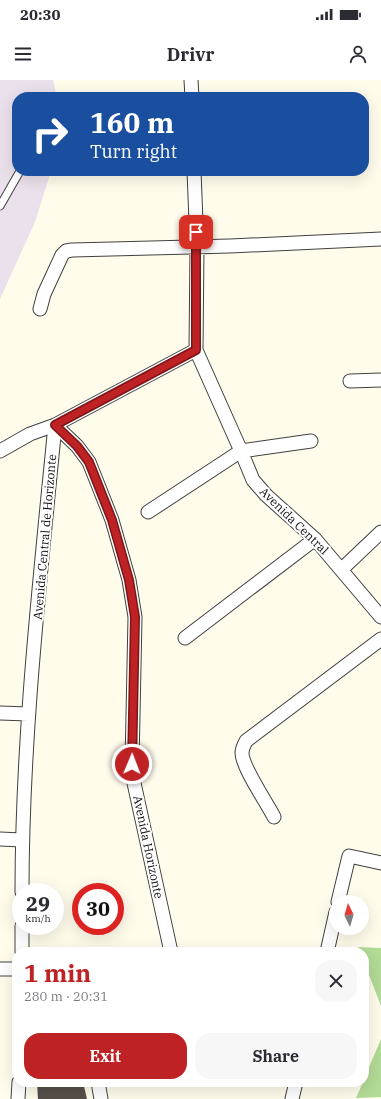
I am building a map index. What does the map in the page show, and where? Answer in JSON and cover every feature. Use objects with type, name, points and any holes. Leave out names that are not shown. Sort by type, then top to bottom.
[{"type":"street","points":[[191,80],[192,92]]},
{"type":"street","points":[[0,451],[30,434],[55,425],[196,350],[194,176]]},
{"type":"street","points":[[40,308],[44,294],[62,255],[66,251],[381,239]]},
{"type":"street","name":"Avenida Central","points":[[196,350],[253,480],[266,495],[315,539],[381,616]]},
{"type":"street","points":[[350,381],[381,380]]},
{"type":"street","name":"Avenida Central de Horizonte","points":[[22,883],[22,840],[28,714],[55,425]]},
{"type":"street","name":"Avenida Horizonte","points":[[55,425],[77,446],[89,462],[112,520],[129,580],[135,617],[132,770],[170,947]]},
{"type":"street","points":[[148,512],[241,451],[311,441]]},
{"type":"street","points":[[342,569],[381,532]]},
{"type":"street","points":[[185,638],[315,539]]},
{"type":"street","points":[[274,817],[245,765],[242,754],[246,741],[381,639]]},
{"type":"street","points":[[0,713],[28,714]]},
{"type":"street","points":[[0,839],[22,840]]},
{"type":"street","points":[[340,895],[349,856],[381,863]]},
{"type":"street","points":[[22,935],[22,947]]},
{"type":"street","points":[[327,947],[330,935]]},
{"type":"street","points":[[0,969],[12,969]]},
{"type":"street","points":[[18,1099],[19,1087]]},
{"type":"street","points":[[99,1087],[101,1099]]},
{"type":"street","points":[[292,1099],[295,1087]]},
{"type":"lane","points":[[0,206],[17,176]]},
{"type":"shaded area","points":[[0,80],[53,80],[56,92],[12,92],[12,176],[49,176],[35,222],[0,299]]},
{"type":"green space","points":[[369,947],[381,948],[381,1006],[369,975]]},
{"type":"green space","points":[[381,1039],[381,1097],[356,1098],[361,1087],[369,1087],[369,1067]]},
{"type":"building","points":[[37,1087],[84,1087],[87,1099],[38,1099]]},
{"type":"route","points":[[132,764],[135,617],[129,580],[112,520],[89,462],[77,446],[55,425],[196,350],[196,232]]}]
